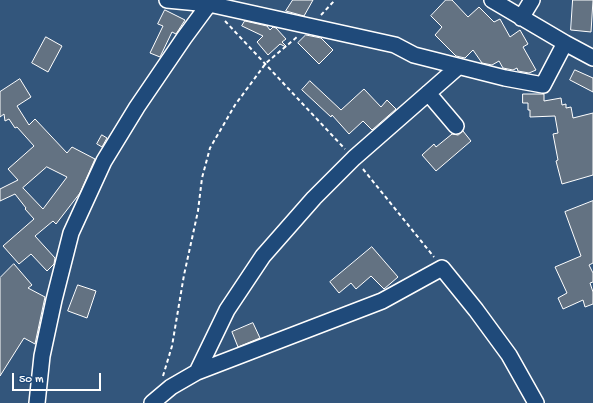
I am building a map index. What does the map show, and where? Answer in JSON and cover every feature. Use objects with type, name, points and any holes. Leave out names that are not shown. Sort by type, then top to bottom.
[{"type":"street","points":[[167,0],[210,2],[395,45],[414,55],[458,67],[543,85],[565,43]]},
{"type":"street","points":[[492,0],[593,58]]},
{"type":"street","points":[[521,18],[532,0]]},
{"type":"street","points":[[37,403],[44,349],[54,300],[71,233],[104,161],[141,101],[210,2]]},
{"type":"street","points":[[197,372],[227,310],[263,256],[314,198],[354,158],[458,67]]},
{"type":"street","points":[[428,93],[456,126]]},
{"type":"street","points":[[152,403],[171,387],[197,372],[382,301],[442,268],[476,310],[509,355],[536,403]]},
{"type":"path","points":[[162,380],[172,346],[184,275],[198,211],[202,178],[210,148],[235,105],[266,63],[311,26],[335,0]]},
{"type":"path","points":[[225,20],[354,158],[442,268]]},
{"type":"building","points":[[293,0],[313,0],[304,16],[286,11]]},
{"type":"building","points":[[446,0],[452,0],[468,17],[479,7],[494,22],[500,19],[510,37],[520,30],[528,44],[523,47],[536,70],[529,73],[518,71],[517,68],[513,70],[503,68],[499,61],[492,65],[482,63],[473,50],[465,58],[456,56],[435,35],[442,27],[431,16]]},
{"type":"building","points":[[573,0],[593,0],[591,32],[571,30]]},
{"type":"building","points":[[165,10],[185,20],[176,34],[172,32],[160,57],[150,53],[163,26],[158,24]]},
{"type":"building","points":[[245,21],[267,26],[270,30],[273,27],[276,28],[286,39],[282,42],[286,47],[280,44],[268,55],[257,42],[263,36],[242,26]]},
{"type":"building","points":[[306,35],[321,38],[333,50],[319,64],[298,43]]},
{"type":"building","points":[[46,37],[62,46],[48,72],[32,63]]},
{"type":"building","points":[[575,70],[593,78],[593,92],[570,80]]},
{"type":"building","points":[[20,79],[31,97],[17,106],[29,125],[35,119],[67,153],[72,147],[95,159],[80,193],[56,224],[53,221],[35,236],[55,258],[54,264],[47,271],[31,254],[19,264],[3,246],[34,219],[15,194],[0,201],[0,189],[18,180],[8,169],[34,146],[17,127],[15,128],[9,119],[5,121],[4,114],[0,117],[0,92]],"holes":[[[47,167],[67,177],[43,209],[23,188]]]},
{"type":"building","points":[[310,81],[341,110],[364,89],[381,107],[387,100],[396,109],[372,130],[363,121],[349,134],[332,115],[331,117],[302,90]]},
{"type":"building","points":[[523,94],[544,94],[544,101],[561,98],[562,105],[566,104],[566,108],[571,107],[573,118],[593,113],[593,175],[562,184],[556,161],[558,160],[553,134],[558,133],[555,116],[530,117],[528,103],[523,103]]},
{"type":"building","points":[[463,131],[471,141],[436,171],[422,155],[434,144],[436,147],[452,134],[458,135]]},
{"type":"building","points":[[102,135],[107,138],[102,147],[97,144]]},
{"type":"building","points":[[593,201],[593,263],[589,265],[593,273],[593,282],[590,283],[593,292],[593,304],[585,307],[583,300],[563,309],[558,298],[567,293],[555,267],[581,256],[565,212]]},
{"type":"building","points":[[372,247],[398,277],[384,289],[371,276],[356,289],[351,283],[339,293],[330,282]]},
{"type":"building","points":[[14,264],[32,285],[28,288],[45,297],[35,344],[24,338],[0,376],[0,278]]},
{"type":"building","points":[[78,285],[96,291],[87,318],[68,311]]},
{"type":"building","points":[[253,323],[260,338],[238,347],[232,332]]}]
